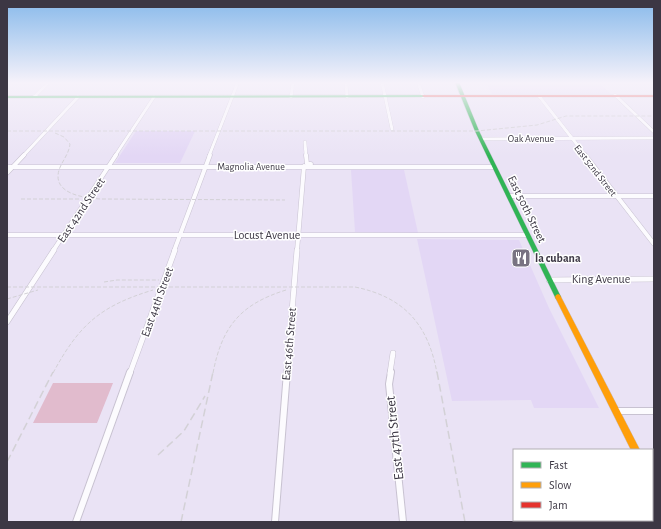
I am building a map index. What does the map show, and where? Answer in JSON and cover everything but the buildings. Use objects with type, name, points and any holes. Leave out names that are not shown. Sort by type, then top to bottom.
[{"type":"main road","name":"East 50th Street","points":[[468,107],[494,167],[549,280],[636,449]]},
{"type":"street","points":[[7,173],[69,107]]},
{"type":"street","name":"East 42nd Street","points":[[7,322],[148,107]]},
{"type":"street","name":"East 44th Street","points":[[76,522],[228,107]]},
{"type":"street","points":[[387,107],[392,129]]},
{"type":"street","name":"East 52nd Street","points":[[547,107],[654,244]]},
{"type":"street","points":[[628,107],[654,132]]},
{"type":"street","name":"Oak Avenue","points":[[481,138],[654,138]]},
{"type":"street","points":[[305,142],[307,164],[452,164]]},
{"type":"street","name":"East 46th Street","points":[[275,522],[304,166]]},
{"type":"street","name":"Magnolia Avenue","points":[[7,167],[494,167]]},
{"type":"street","points":[[509,196],[654,196]]},
{"type":"street","name":"Locust Avenue","points":[[7,235],[527,235]]},
{"type":"street","name":"King Avenue","points":[[549,280],[654,279]]},
{"type":"street","name":"East 47th Street","points":[[393,353],[389,384],[403,522]]},
{"type":"street","points":[[617,411],[654,411]]},
{"type":"shaded area","points":[[136,131],[195,131],[180,163],[115,163]]},
{"type":"shaded area","points":[[351,170],[404,170],[418,233],[355,232]]},
{"type":"shaded area","points":[[417,239],[519,240],[549,308],[599,408],[534,408],[531,400],[452,401]]},
{"type":"shaded area","points":[[53,383],[113,383],[97,423],[33,423]]},
{"type":"railway","points":[[7,131],[477,131],[537,125],[566,116],[654,116]]},
{"type":"railway","points":[[55,133],[64,137],[70,144],[59,170],[58,178],[60,185],[78,196],[101,199],[285,200]]},
{"type":"railway","points":[[21,199],[79,199]]},
{"type":"railway","points":[[104,282],[117,280],[159,280]]},
{"type":"railway","points":[[7,287],[355,287],[387,298],[411,315],[427,340],[437,373]]},
{"type":"railway","points":[[7,299],[38,290]]},
{"type":"railway","points":[[53,373],[72,342],[93,320],[119,303],[153,290]]},
{"type":"railway","points":[[213,373],[222,342],[236,319],[257,302],[286,290]]},
{"type":"railway","points":[[7,462],[53,372]]},
{"type":"railway","points":[[181,522],[213,372]]},
{"type":"railway","points":[[437,372],[465,522]]},
{"type":"railway","points":[[158,455],[184,431],[205,396]]},
{"type":"traffic: fast","points":[[467,107],[477,131],[558,297]]},
{"type":"traffic: slow","points":[[558,297],[635,449]]},
{"type":"place","name":"la cubana","points":[[521,258]]}]
